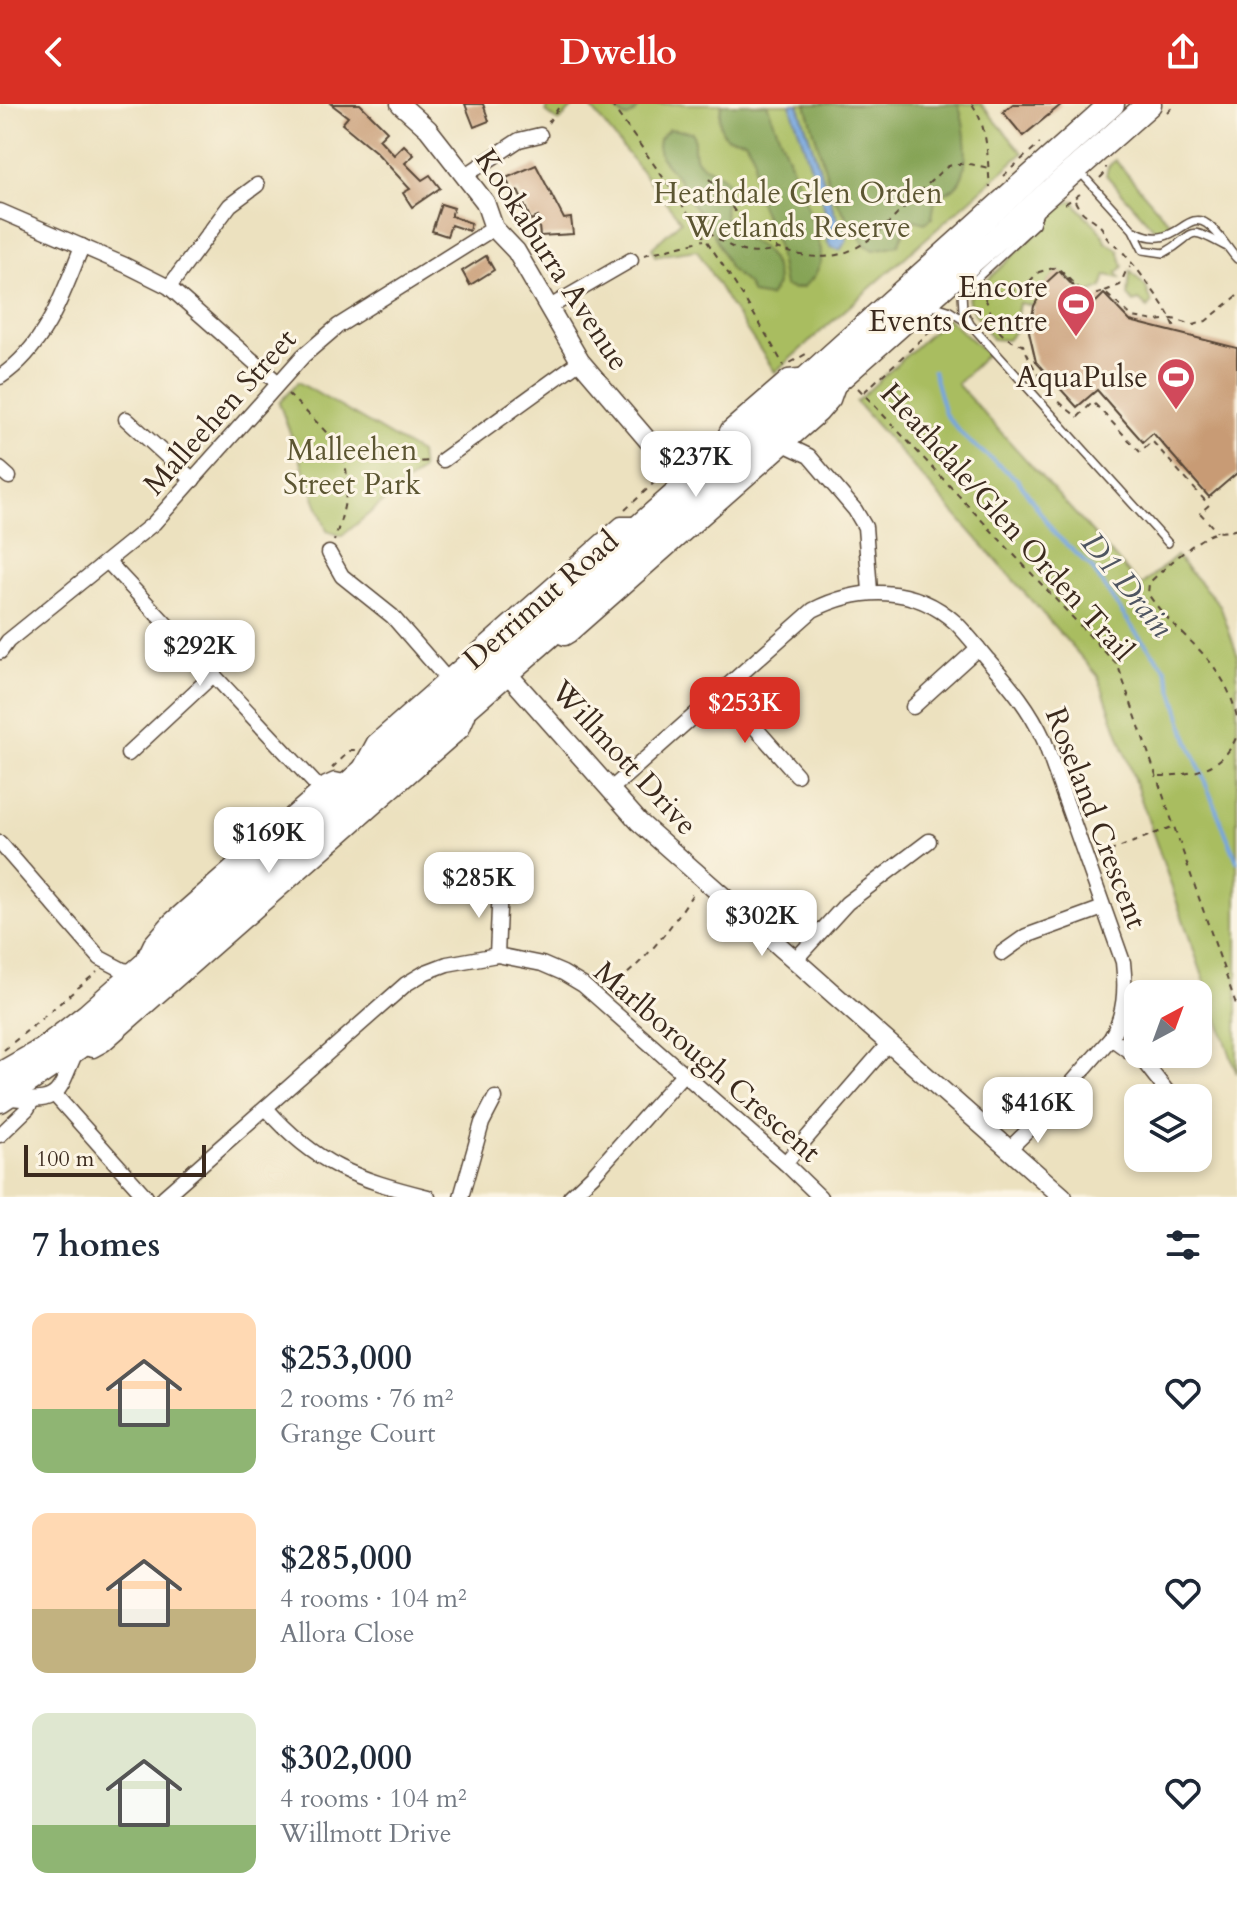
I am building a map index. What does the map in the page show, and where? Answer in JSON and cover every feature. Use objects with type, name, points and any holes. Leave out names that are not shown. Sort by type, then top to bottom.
[{"type":"highway","name":"Derrimut Road","points":[[354,787],[466,709],[499,664],[641,524],[693,493],[928,318],[1043,198],[1112,104]]},
{"type":"highway","name":"Derrimut Road","points":[[2,1090],[78,1047],[354,787],[437,704],[552,633],[693,493],[711,462],[1068,160],[1149,104]]},
{"type":"highway","points":[[437,704],[456,702],[466,709]]},
{"type":"highway","points":[[2,1090],[42,1051],[137,972],[322,796],[327,812],[335,816],[354,787]]},
{"type":"street","name":"Kookaburra Avenue","points":[[400,104],[428,129],[485,202],[494,228],[516,251],[580,361],[693,493]]},
{"type":"street","points":[[466,175],[519,140],[540,135]]},
{"type":"street","points":[[169,287],[230,205],[257,185]]},
{"type":"street","points":[[0,211],[169,287],[278,383]]},
{"type":"street","name":"Malleehen Street","points":[[3,642],[154,523],[303,356],[338,326],[494,228]]},
{"type":"street","points":[[0,377],[24,357],[44,330],[82,246]]},
{"type":"street","points":[[548,308],[631,260]]},
{"type":"street","points":[[443,460],[580,361]]},
{"type":"street","points":[[552,633],[565,638],[570,635],[828,407],[847,381]]},
{"type":"street","points":[[126,419],[193,480]]},
{"type":"street","points":[[786,445],[809,456],[855,510],[865,527],[870,591]]},
{"type":"street","points":[[354,787],[374,742],[621,524],[641,524]]},
{"type":"street","points":[[329,553],[342,576],[392,616],[446,678]]},
{"type":"street","points":[[108,562],[214,674],[322,796]]},
{"type":"street","name":"Roseland Crescent","points":[[610,790],[813,610],[850,595],[870,591],[892,593],[927,604],[955,623],[1032,713],[1123,962],[1126,986],[1119,1024],[1111,1038],[1012,1152]]},
{"type":"street","points":[[913,707],[978,648]]},
{"type":"street","name":"Willmott Drive","points":[[499,664],[639,822],[1063,1197]]},
{"type":"street","points":[[128,754],[214,674]]},
{"type":"street","points":[[722,690],[797,775]]},
{"type":"street","points":[[2,1090],[32,1101],[55,1095],[78,1047],[93,1050],[104,1044],[462,730],[468,716],[466,709]]},
{"type":"street","points":[[796,959],[847,903],[929,841]]},
{"type":"street","points":[[0,843],[102,962],[137,972]]},
{"type":"street","points":[[0,870],[13,858]]},
{"type":"street","points":[[497,955],[500,886]]},
{"type":"street","points":[[1002,953],[1026,936],[1103,908]]},
{"type":"street","name":"Marlborough Crescent","points":[[164,1197],[406,984],[447,964],[497,955],[542,964],[583,985],[820,1197]]},
{"type":"street","points":[[94,1009],[106,984],[102,962]]},
{"type":"street","points":[[1111,1038],[1144,1062],[1161,1084]]},
{"type":"street","points":[[785,1163],[889,1043]]},
{"type":"street","points":[[570,1197],[684,1073]]},
{"type":"street","points":[[55,1095],[146,1197]]},
{"type":"street","points":[[461,1197],[482,1123],[495,1098]]},
{"type":"street","points":[[0,1135],[32,1101]]},
{"type":"street","points":[[266,1108],[287,1132],[335,1167],[381,1185],[428,1197]]},
{"type":"lane","points":[[1068,160],[1133,230],[1143,250],[1152,253],[1169,250],[1186,235],[1195,232],[1225,246]]},
{"type":"lane","points":[[1043,198],[1035,224],[962,292],[963,311],[970,324],[1168,543]]},
{"type":"lane","points":[[1133,230],[1157,239],[1193,220],[1199,220],[1207,224],[1237,259]]},
{"type":"lane","points":[[928,318],[941,306],[970,324]]},
{"type":"path","points":[[540,135],[561,104]]},
{"type":"path","points":[[611,104],[687,209],[754,313],[784,367]]},
{"type":"path","points":[[972,104],[981,118],[990,189]]},
{"type":"path","points":[[709,179],[766,243],[813,258],[853,251],[874,236],[949,165],[970,164],[988,168]]},
{"type":"path","points":[[1074,200],[1081,213],[1101,226],[1108,241],[1119,248],[1146,279],[1153,294],[1173,319],[1176,332]]},
{"type":"path","points":[[687,209],[711,235],[734,249],[750,254],[779,248]]},
{"type":"path","points":[[631,260],[705,240]]},
{"type":"path","points":[[984,295],[1022,289],[1039,272],[1052,267],[1062,269],[1087,297],[1120,285],[1126,271],[1132,266]]},
{"type":"path","points":[[977,288],[984,295],[992,321],[1007,340],[1023,345],[1037,378],[1059,404],[1078,417],[1093,402],[1140,452],[1152,441],[1209,505],[1200,513],[1217,532]]},
{"type":"path","points":[[1104,292],[1133,317],[1155,321],[1173,319],[1187,325],[1201,324],[1237,296]]},
{"type":"path","points":[[863,393],[893,366],[928,318],[952,312]]},
{"type":"path","name":"Heathdale/Glen Orden Trail","points":[[847,381],[863,393],[1118,666],[1237,1007]]},
{"type":"path","points":[[278,383],[338,446],[352,452],[408,462],[443,460]]},
{"type":"path","points":[[329,553],[346,492],[345,465],[338,446]]},
{"type":"path","points":[[1237,529],[1228,533],[1217,532],[1179,555],[1149,583],[1148,594],[1207,655],[1230,693],[1237,717]]},
{"type":"path","points":[[1158,776],[1188,775],[1201,771],[1226,755],[1237,735]]},
{"type":"path","points":[[322,796],[324,775],[351,750],[369,750]]},
{"type":"path","points":[[1086,860],[1175,825]]},
{"type":"path","points":[[608,988],[627,976],[653,949],[695,891]]},
{"type":"path","points":[[0,1054],[44,1020],[102,962]]},
{"type":"green space","points":[[548,104],[576,104],[559,122],[546,112]]},
{"type":"green space","name":"Heathdale Glen Orden Wetlands Reserve","points":[[588,104],[981,104],[1023,153],[775,372],[697,250],[655,256],[652,248],[681,221]]},
{"type":"green space","points":[[610,104],[642,104],[625,118]]},
{"type":"green space","points":[[722,104],[767,104],[821,250],[821,262],[814,277],[803,287],[793,289],[784,286],[777,245],[755,192],[754,156],[745,140],[726,137],[723,133],[720,121]]},
{"type":"green space","points":[[806,104],[958,104],[966,146],[961,179],[954,188],[935,200],[932,218],[925,223],[910,219],[898,245],[874,250],[865,245],[833,196]]},
{"type":"green space","points":[[669,129],[692,132],[696,159],[728,183],[724,210],[726,219],[738,234],[764,250],[775,269],[777,285],[769,297],[752,294],[748,285],[730,269],[708,222],[691,203],[678,178],[661,158],[659,139]]},
{"type":"green space","points":[[1115,160],[1175,226],[1168,230],[1154,229],[1106,175],[1108,167]]},
{"type":"green space","points":[[1074,200],[1099,229],[1106,243],[1118,249],[1123,267],[1117,273],[1120,278],[1106,275],[1102,288],[1087,294],[1059,271],[1047,282],[1034,306],[1019,303],[1014,332],[1007,340],[992,339],[971,308],[968,298],[1044,227],[1057,207]]},
{"type":"green space","points":[[1130,271],[1146,287],[1152,303],[1148,308],[1139,300],[1133,302],[1128,296]]},
{"type":"green space","points":[[947,318],[987,354],[957,384],[1141,586],[1176,556],[1220,605],[1237,654],[1237,1074],[1212,1002],[1212,980],[1204,980],[1098,676],[856,402]]},
{"type":"green space","name":"Malleehen Street Park","points":[[298,382],[420,453],[422,470],[342,536],[327,531],[279,403]]},
{"type":"water","points":[[790,104],[798,104],[834,211],[847,240],[840,250],[831,247],[827,241],[832,231]]},
{"type":"building","points":[[331,104],[360,104],[387,131],[379,139],[394,155],[404,145],[414,155],[405,163],[422,180],[430,175],[440,188],[412,207],[403,193],[410,189],[376,152],[342,124],[348,117]]},
{"type":"building","points":[[465,104],[483,104],[489,121],[474,127]]},
{"type":"building","points":[[1013,104],[1062,104],[1023,136],[1003,112]]},
{"type":"building","points":[[536,165],[564,219],[571,218],[573,234],[540,236],[538,217],[531,220],[518,191],[513,194],[506,178]]},
{"type":"building","points":[[441,204],[454,208],[451,216],[471,223],[469,231],[451,225],[447,236],[432,231]]},
{"type":"building","points":[[486,256],[494,270],[470,285],[462,271]]},
{"type":"building","name":"AquaPulse","points":[[1059,271],[1092,306],[1104,294],[1130,321],[1237,348],[1237,473],[1209,497],[1153,433],[1143,442],[1097,390],[1077,407],[1036,362],[1029,332],[1034,306],[1047,282]]},
{"type":"waterway","name":"D1 Drain","points":[[933,371],[945,414],[966,439],[1018,480],[1055,534],[1091,567],[1134,630],[1166,669],[1188,740],[1237,861]]},
{"type":"place","name":"Encore Events Centre","points":[[1076,338]]},
{"type":"place","name":"AquaPulse","points":[[1176,411]]}]
